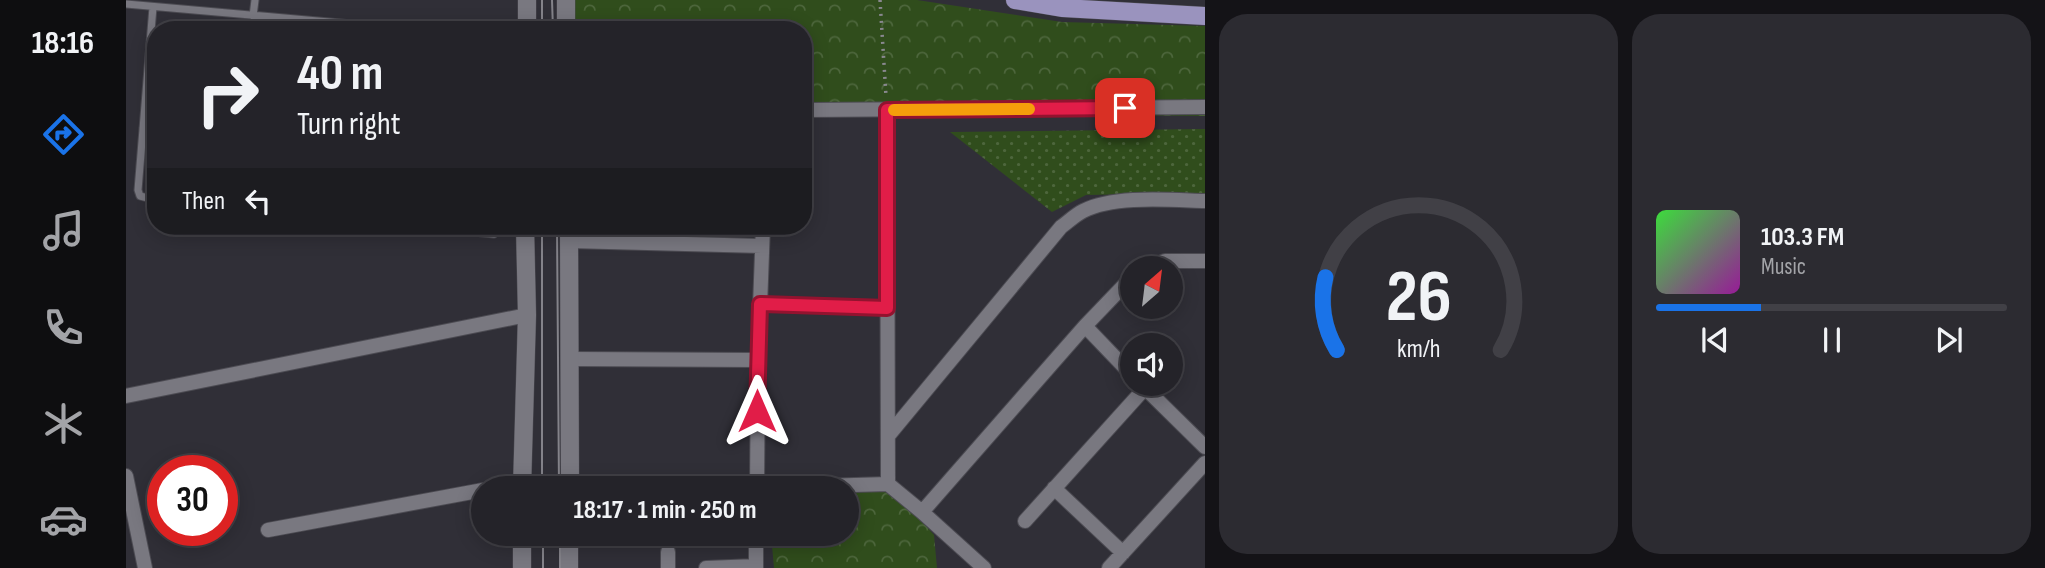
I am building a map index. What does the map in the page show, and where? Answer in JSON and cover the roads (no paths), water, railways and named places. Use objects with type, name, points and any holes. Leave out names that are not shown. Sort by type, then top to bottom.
[{"type":"main road","points":[[1015,0],[1063,8],[1205,16]]},
{"type":"street","points":[[527,0],[527,21]]},
{"type":"street","points":[[566,0],[566,21]]},
{"type":"street","points":[[812,110],[1205,107]]},
{"type":"street","points":[[887,110],[888,484]]},
{"type":"street","points":[[888,436],[1061,227],[1083,211],[1102,204],[1205,201]]},
{"type":"street","points":[[522,476],[527,315],[525,235]]},
{"type":"street","points":[[570,235],[570,476]]},
{"type":"street","points":[[600,235],[762,246]]},
{"type":"street","points":[[757,476],[763,235]]},
{"type":"street","points":[[1183,261],[1205,261]]},
{"type":"street","points":[[922,512],[1120,290]]},
{"type":"street","points":[[760,304],[887,308]]},
{"type":"street","points":[[126,396],[527,315]]},
{"type":"street","points":[[1085,326],[1120,362]]},
{"type":"street","points":[[571,359],[758,360]]},
{"type":"street","points":[[1025,521],[1133,396]]},
{"type":"street","points":[[1152,396],[1205,447]]},
{"type":"street","points":[[1109,568],[1205,463]]},
{"type":"street","points":[[126,477],[145,568]]},
{"type":"street","points":[[859,485],[888,484],[984,568]]},
{"type":"street","points":[[1055,488],[1123,553]]},
{"type":"street","points":[[268,530],[471,492]]},
{"type":"street","points":[[522,546],[522,568]]},
{"type":"street","points":[[569,546],[569,568]]},
{"type":"street","points":[[706,568],[756,567],[756,546]]},
{"type":"street","points":[[668,552],[668,568]]},
{"type":"lane","points":[[253,16],[255,0]]},
{"type":"lane","points":[[126,4],[312,21]]},
{"type":"lane","points":[[152,21],[153,7]]},
{"type":"lane","points":[[147,80],[138,190],[140,196],[147,198]]},
{"type":"lane","points":[[143,128],[147,129]]},
{"type":"tram line","points":[[542,0],[542,21]]},
{"type":"tram line","points":[[552,0],[553,21]]},
{"type":"tram line","points":[[542,235],[542,476]]},
{"type":"tram line","points":[[557,235],[559,476]]},
{"type":"tram line","points":[[543,546],[543,568]]},
{"type":"tram line","points":[[560,546],[560,568]]}]
